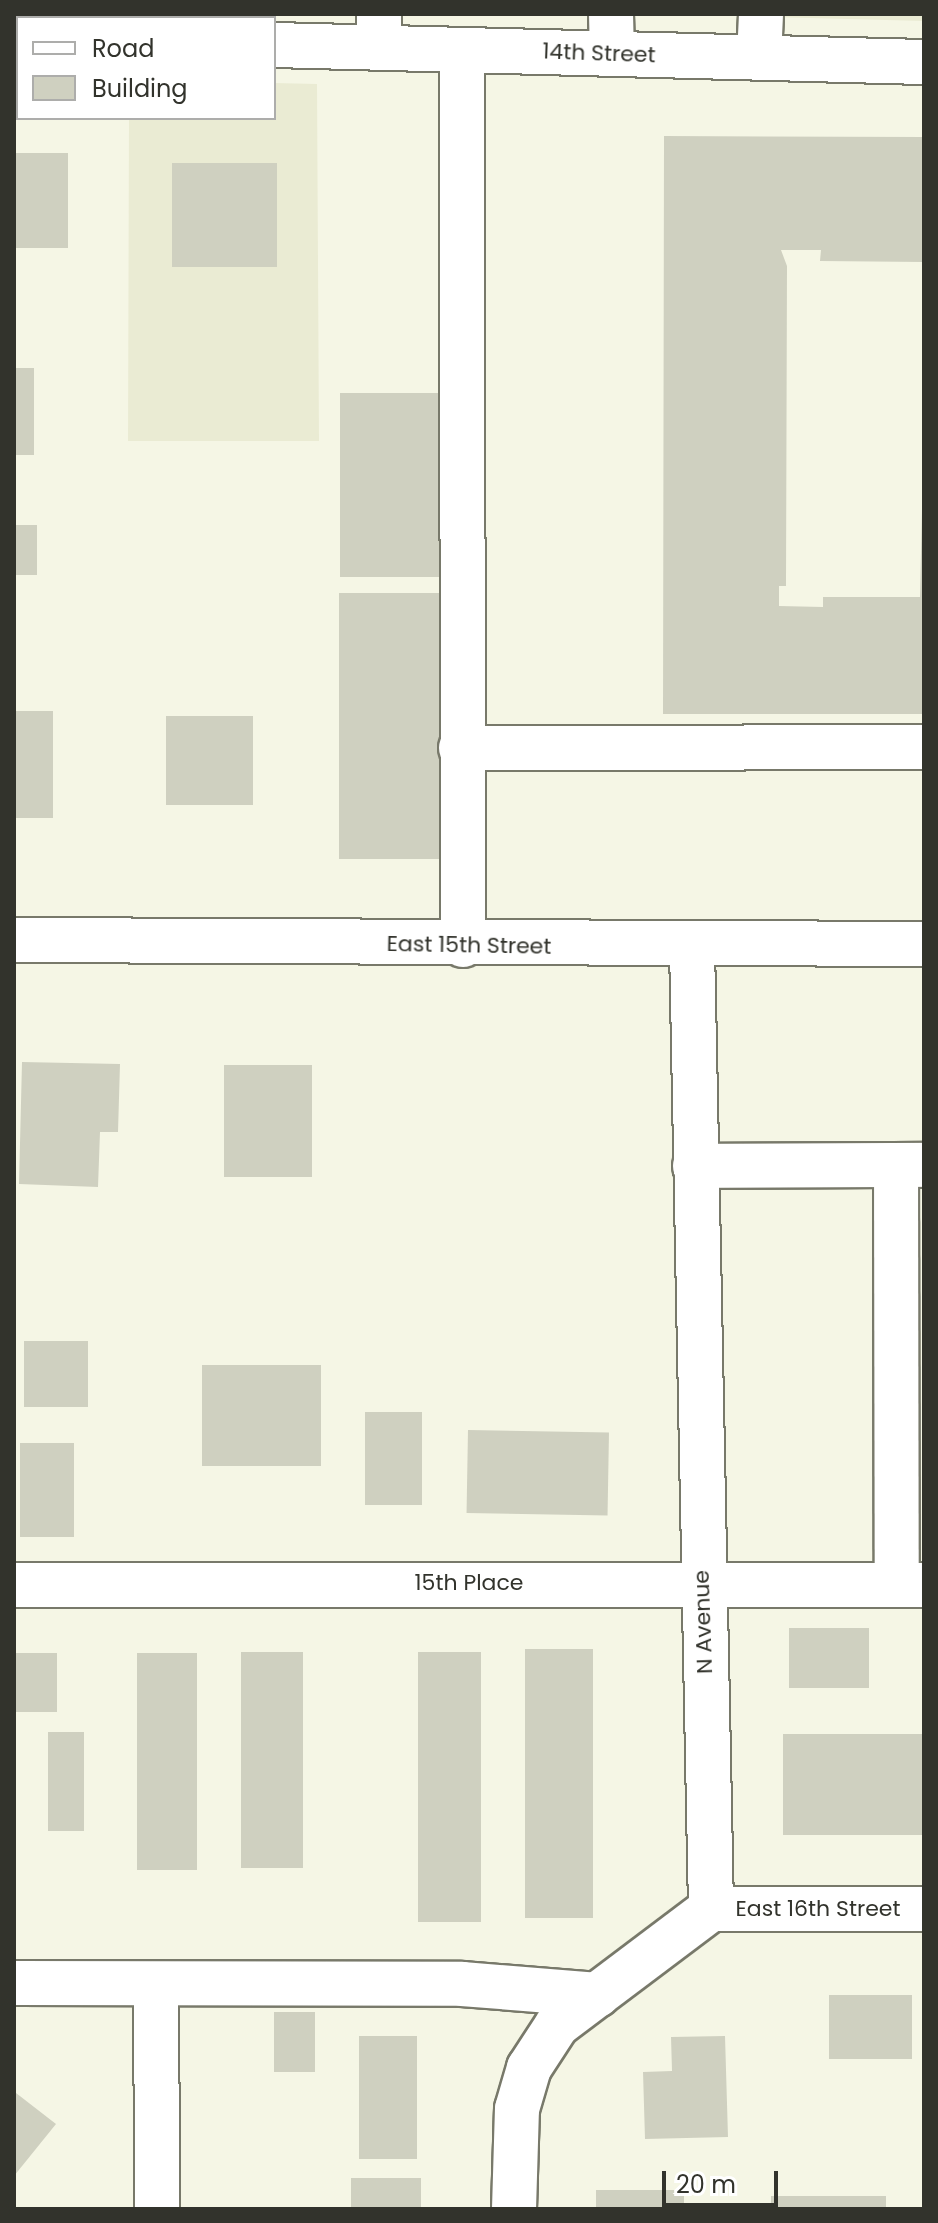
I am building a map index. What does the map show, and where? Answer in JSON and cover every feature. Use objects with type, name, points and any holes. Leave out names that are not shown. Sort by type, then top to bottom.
[{"type":"street","points":[[759,57],[761,14]]},
{"type":"street","name":"14th Street","points":[[276,45],[379,31],[462,50],[611,34],[759,57],[924,62]]},
{"type":"street","points":[[462,50],[463,945]]},
{"type":"street","points":[[461,748],[924,747]]},
{"type":"street","name":"East 15th Street","points":[[14,940],[692,947],[924,944]]},
{"type":"street","name":"N Avenue","points":[[692,947],[701,1584],[711,1909]]},
{"type":"street","points":[[695,1166],[910,1165],[910,1585]]},
{"type":"street","name":"15th Place","points":[[14,1585],[910,1585]]},
{"type":"street","points":[[514,2209],[517,2109],[529,2068],[557,2025],[711,1909]]},
{"type":"street","name":"East 16th Street","points":[[711,1909],[924,1909]]},
{"type":"street","points":[[14,1983],[156,1986],[462,1984],[598,1995]]},
{"type":"street","points":[[156,1986],[157,2209]]},
{"type":"shaded area","points":[[664,14],[924,14],[924,21]]},
{"type":"shaded area","points":[[276,83],[317,84],[319,441],[128,441],[129,120],[276,120]]},
{"type":"building","points":[[664,136],[924,137],[924,262],[820,261],[821,250],[781,250],[787,266],[786,586],[779,586],[779,606],[823,607],[823,597],[920,597],[924,419],[924,714],[663,714]]},
{"type":"building","points":[[14,153],[68,153],[68,248],[14,248]]},
{"type":"building","points":[[172,163],[277,163],[277,267],[172,267]]},
{"type":"building","points":[[14,368],[34,368],[34,455],[14,455]]},
{"type":"building","points":[[340,393],[444,393],[444,577],[340,577]]},
{"type":"building","points":[[14,525],[37,525],[37,575],[14,575]]},
{"type":"building","points":[[339,593],[445,593],[445,859],[339,859]]},
{"type":"building","points":[[14,711],[53,711],[53,818],[14,818]]},
{"type":"building","points":[[166,716],[253,716],[253,805],[166,805]]},
{"type":"building","points":[[22,1062],[120,1064],[118,1132],[100,1132],[98,1187],[19,1184]]},
{"type":"building","points":[[224,1065],[312,1065],[312,1177],[224,1177]]},
{"type":"building","points":[[24,1341],[88,1341],[88,1407],[24,1407]]},
{"type":"building","points":[[202,1365],[321,1365],[321,1466],[202,1466]]},
{"type":"building","points":[[365,1412],[422,1412],[422,1505],[365,1505]]},
{"type":"building","points":[[468,1430],[609,1432],[608,1515],[467,1513]]},
{"type":"building","points":[[20,1443],[74,1443],[74,1537],[20,1537]]},
{"type":"building","points":[[789,1628],[869,1628],[869,1688],[789,1688]]},
{"type":"building","points":[[525,1649],[593,1649],[593,1918],[525,1918]]},
{"type":"building","points":[[241,1652],[303,1652],[303,1868],[241,1868]]},
{"type":"building","points":[[418,1652],[481,1652],[481,1922],[418,1922]]},
{"type":"building","points":[[14,1653],[57,1653],[57,1712],[14,1712]]},
{"type":"building","points":[[137,1653],[197,1653],[197,1870],[137,1870]]},
{"type":"building","points":[[48,1732],[84,1732],[84,1831],[48,1831]]},
{"type":"building","points":[[783,1734],[924,1734],[924,1835],[783,1835]]},
{"type":"building","points":[[829,1995],[912,1995],[912,2059],[829,2059]]},
{"type":"building","points":[[274,2012],[315,2012],[315,2072],[274,2072]]},
{"type":"building","points":[[359,2036],[417,2036],[417,2159],[359,2159]]},
{"type":"building","points":[[725,2036],[728,2137],[645,2139],[643,2072],[672,2071],[671,2037]]},
{"type":"building","points":[[16,2093],[56,2124],[14,2176],[14,2095]]},
{"type":"building","points":[[351,2178],[421,2178],[421,2209],[351,2209]]},
{"type":"building","points":[[596,2190],[684,2190],[684,2209],[596,2209]]},
{"type":"building","points":[[771,2196],[886,2196],[886,2209],[771,2209]]}]
